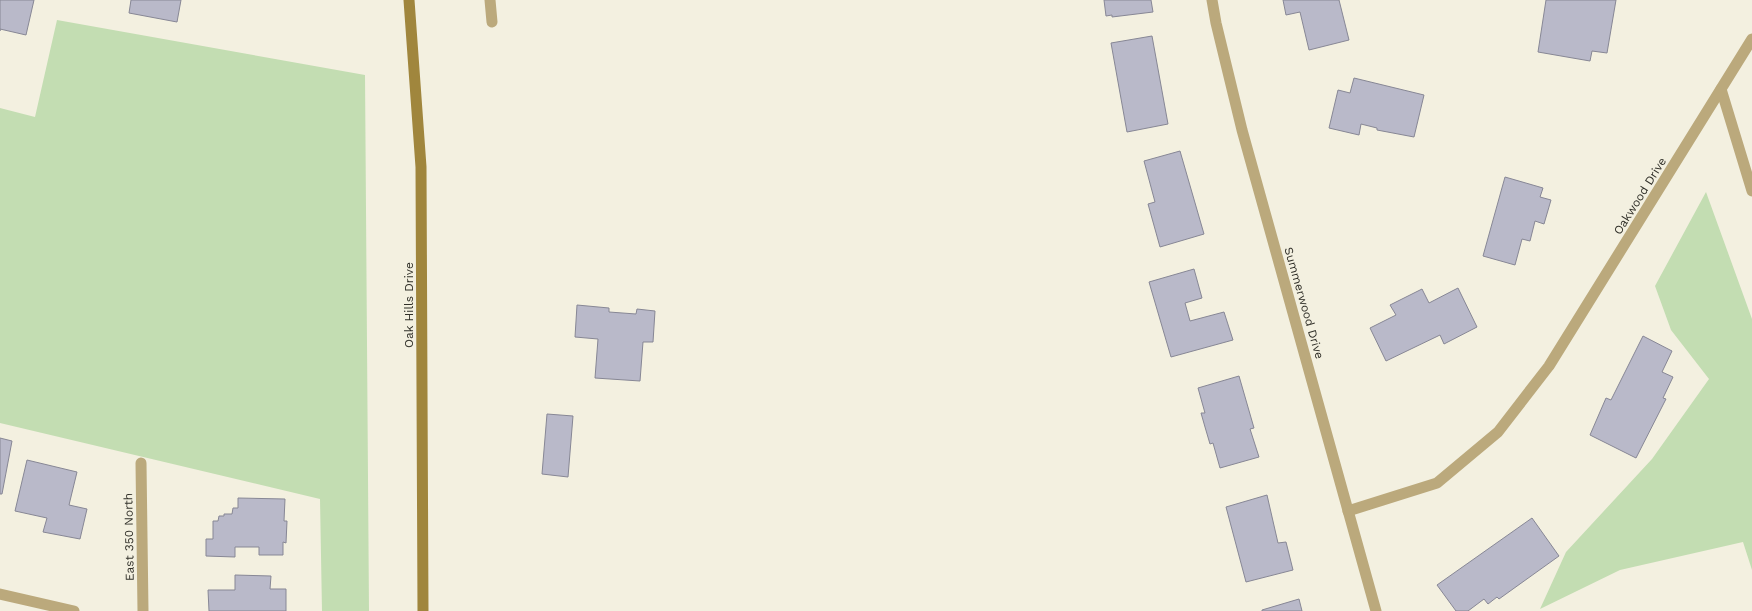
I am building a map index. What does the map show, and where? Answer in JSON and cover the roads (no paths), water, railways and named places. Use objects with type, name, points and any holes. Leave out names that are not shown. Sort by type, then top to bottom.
[{"type":"main road","name":"Oak Hills Drive","points":[[409,0],[421,167],[423,611]]},
{"type":"street","points":[[490,0],[492,22]]},
{"type":"street","name":"Summerwood Drive","points":[[1212,0],[1216,23],[1242,130],[1376,611]]},
{"type":"street","name":"Oakwood Drive","points":[[1348,511],[1436,483],[1498,432],[1549,366],[1752,39]]},
{"type":"street","points":[[1721,89],[1752,192]]},
{"type":"street","name":"East 350 North","points":[[141,463],[143,611]]},
{"type":"street","points":[[0,594],[74,611]]}]
